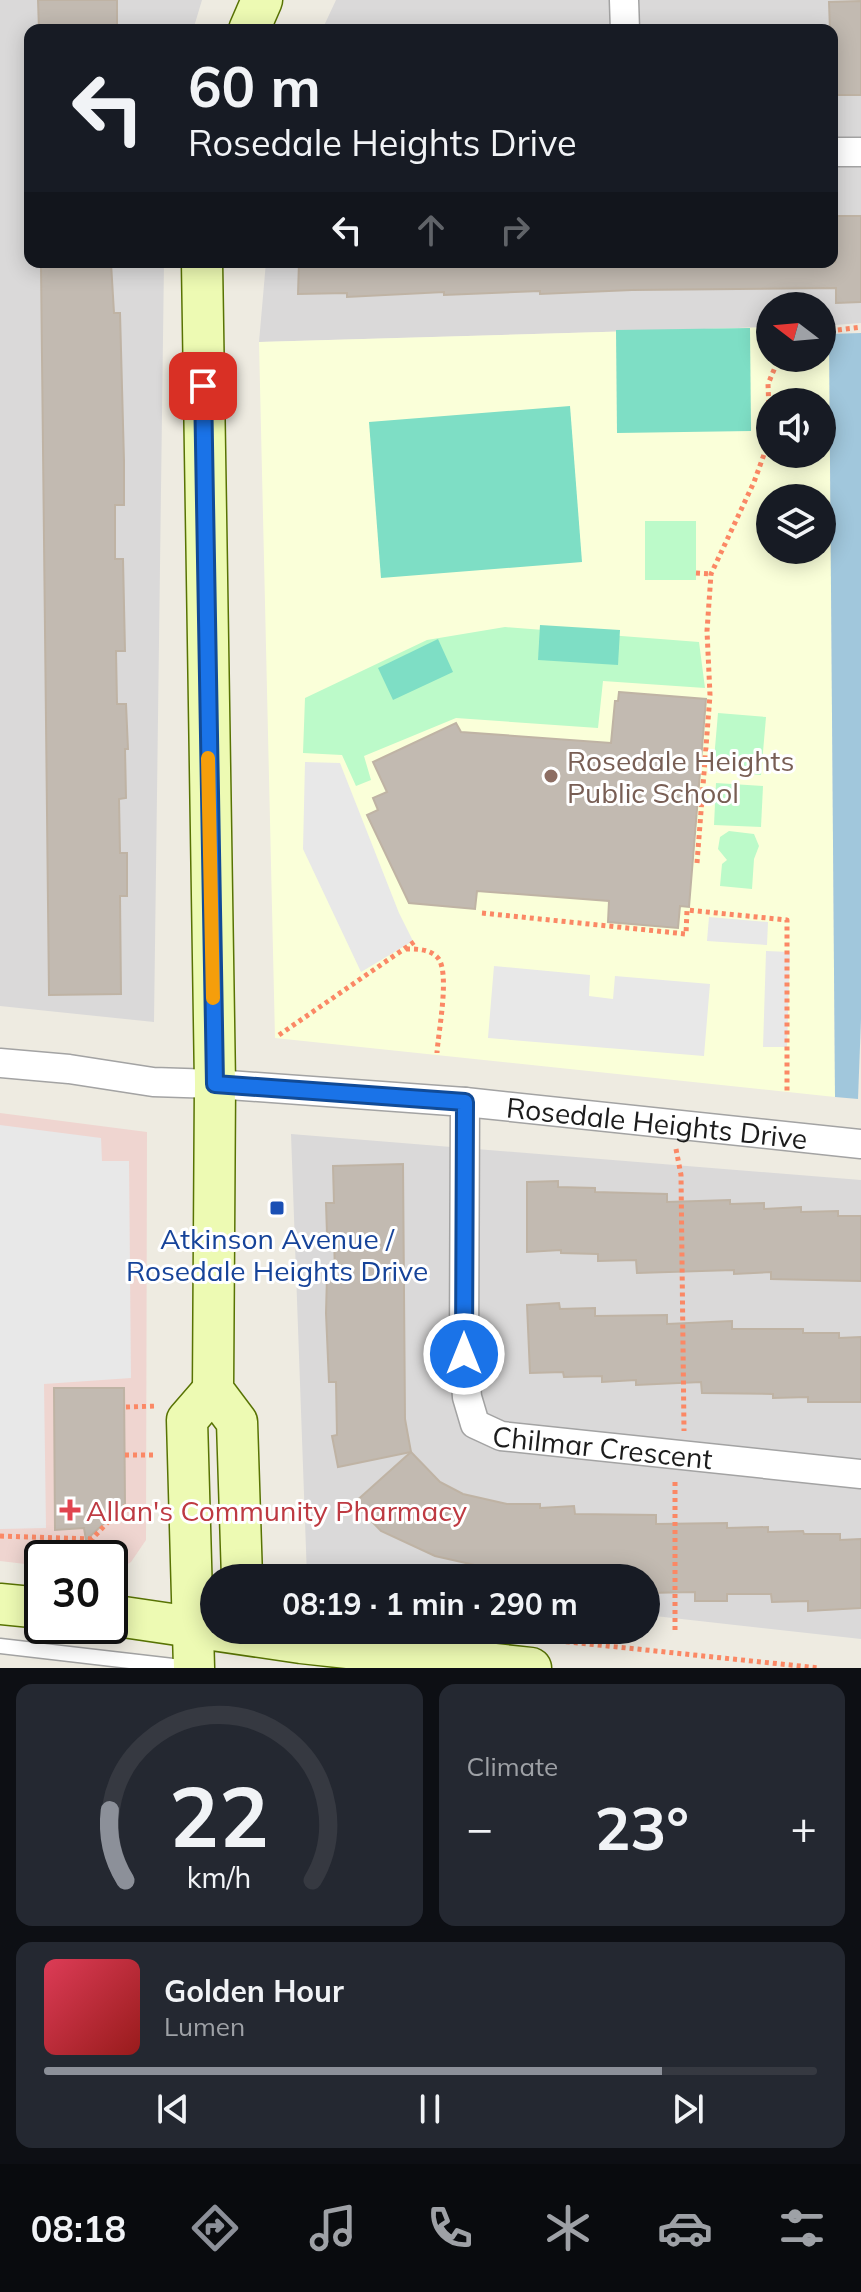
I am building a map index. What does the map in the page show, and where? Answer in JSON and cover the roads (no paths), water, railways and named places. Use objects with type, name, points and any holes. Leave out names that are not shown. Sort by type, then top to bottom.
[{"type":"street","points":[[252,24],[262,0]]},
{"type":"street","points":[[624,0],[625,24]]},
{"type":"street","points":[[838,152],[861,152]]},
{"type":"street","points":[[202,268],[215,1084],[213,1390],[237,1422],[242,1564]]},
{"type":"street","name":"Rosedale Heights Drive","points":[[0,1063],[69,1069],[153,1082],[465,1102],[861,1144]]},
{"type":"street","name":"Chilmar Crescent","points":[[465,1102],[464,1354],[467,1397],[475,1424],[501,1436],[861,1474]]},
{"type":"street","points":[[192,1668],[194,1628],[187,1420],[213,1390]]},
{"type":"street","points":[[0,1604],[24,1606]]},
{"type":"street","points":[[128,1618],[200,1630]]},
{"type":"street","points":[[242,1644],[534,1653]]},
{"type":"lane","points":[[0,1646],[192,1668]]},
{"type":"water","points":[[861,333],[861,1019],[858,1099],[835,1097],[831,564],[836,564],[836,484],[830,484],[830,468],[836,468],[836,388],[829,388],[829,372],[836,372],[836,334]]},
{"type":"place","name":"Rosedale Heights Public School","points":[[551,776]]},
{"type":"place","name":"Atkinson Avenue / Rosedale Heights Drive","points":[[277,1208]]},
{"type":"place","name":"Allan's Community Pharmacy","points":[[70,1510]]}]
